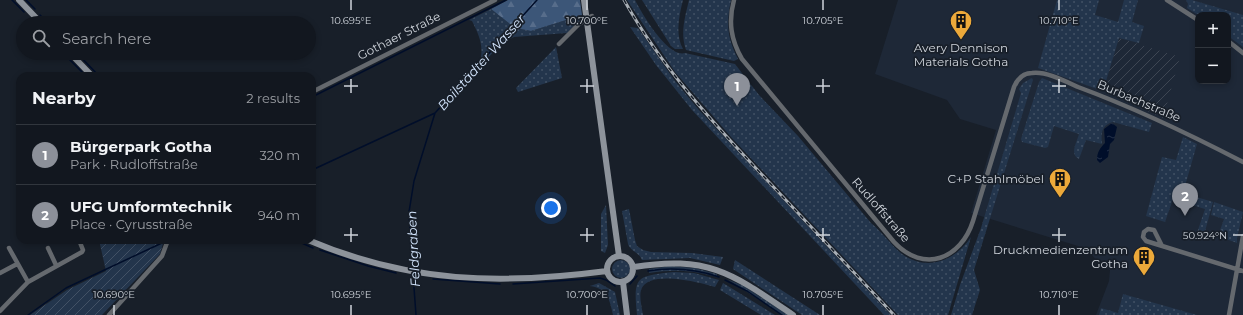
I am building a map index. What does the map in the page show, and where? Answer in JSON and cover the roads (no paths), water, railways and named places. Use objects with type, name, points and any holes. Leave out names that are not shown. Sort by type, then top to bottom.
[{"type":"main road","points":[[19,0],[34,16]]},
{"type":"main road","points":[[584,0],[589,18],[619,256]]},
{"type":"main road","points":[[77,60],[88,72]]},
{"type":"main road","points":[[316,243],[359,259],[419,273],[456,278],[506,280],[564,277],[607,271]]},
{"type":"main road","points":[[619,256],[629,258],[634,267],[631,277],[623,282],[613,280],[607,271],[610,261],[619,256]]},
{"type":"main road","points":[[634,267],[682,263],[715,269],[750,286],[793,315]]},
{"type":"main road","points":[[623,282],[627,315]]},
{"type":"street","name":"Gothaer Straße","points":[[316,90],[495,0]]},
{"type":"street","name":"Rudloffstraße","points":[[734,0],[731,20],[732,37],[737,51],[749,69],[894,242],[905,252],[915,257],[927,259],[939,258],[951,254],[965,240],[973,221],[1014,87],[1023,75]]},
{"type":"street","points":[[1168,0],[1195,18]]},
{"type":"street","points":[[559,44],[579,24],[589,18]]},
{"type":"street","points":[[1231,43],[1243,53]]},
{"type":"street","name":"Burbachstraße","points":[[1023,75],[1039,73],[1096,93],[1156,119],[1243,162]]},
{"type":"street","points":[[1229,315],[1243,236]]},
{"type":"street","points":[[0,311],[28,282],[56,265],[82,252],[83,250],[80,244]]},
{"type":"street","points":[[109,315],[162,256],[166,244]]},
{"type":"street","points":[[1162,246],[1243,271]]},
{"type":"street","points":[[9,248],[28,282]]},
{"type":"street","points":[[48,248],[56,265]]},
{"type":"street","points":[[0,273],[17,264]]},
{"type":"water","points":[[1112,123],[1117,127],[1114,140],[1110,144],[1108,157],[1100,163],[1097,160],[1097,157],[1099,150],[1105,143],[1104,129]]},
{"type":"waterway","points":[[12,0],[24,12]]},
{"type":"waterway","points":[[26,0],[35,9]]},
{"type":"waterway","points":[[316,95],[506,0]]},
{"type":"waterway","name":"Boilstädter Wasser","points":[[316,168],[435,113],[537,0]]},
{"type":"waterway","points":[[70,60],[82,72]]},
{"type":"waterway","points":[[84,60],[95,72]]},
{"type":"waterway","name":"Feldgraben","points":[[412,270],[409,212],[414,181],[435,113]]},
{"type":"waterway","name":"Boilstädter Wasser","points":[[28,315],[66,288],[160,244]]},
{"type":"waterway","points":[[304,244],[313,248]]},
{"type":"waterway","points":[[320,250],[368,266],[396,273]]},
{"type":"waterway","points":[[648,271],[666,269],[684,270],[701,272],[719,277]]},
{"type":"waterway","name":"Feldgraben","points":[[413,274],[416,315]]},
{"type":"waterway","points":[[630,284],[637,276]]},
{"type":"waterway","points":[[513,284],[600,278],[615,286]]},
{"type":"waterway","points":[[433,279],[500,284]]},
{"type":"waterway","points":[[725,280],[747,291],[782,315]]},
{"type":"railway","points":[[624,0],[655,49],[708,116],[894,315]]},
{"type":"place","name":"Avery Dennison Materials Gotha","points":[[961,40]]},
{"type":"place","name":"Bürgerpark Gotha","points":[[737,106]]},
{"type":"place","name":"C+P Stahlmöbel","points":[[1060,198]]},
{"type":"place","name":"UFG Umformtechnik","points":[[1185,216]]},
{"type":"place","name":"Druckmedienzentrum Gotha","points":[[1144,276]]}]
